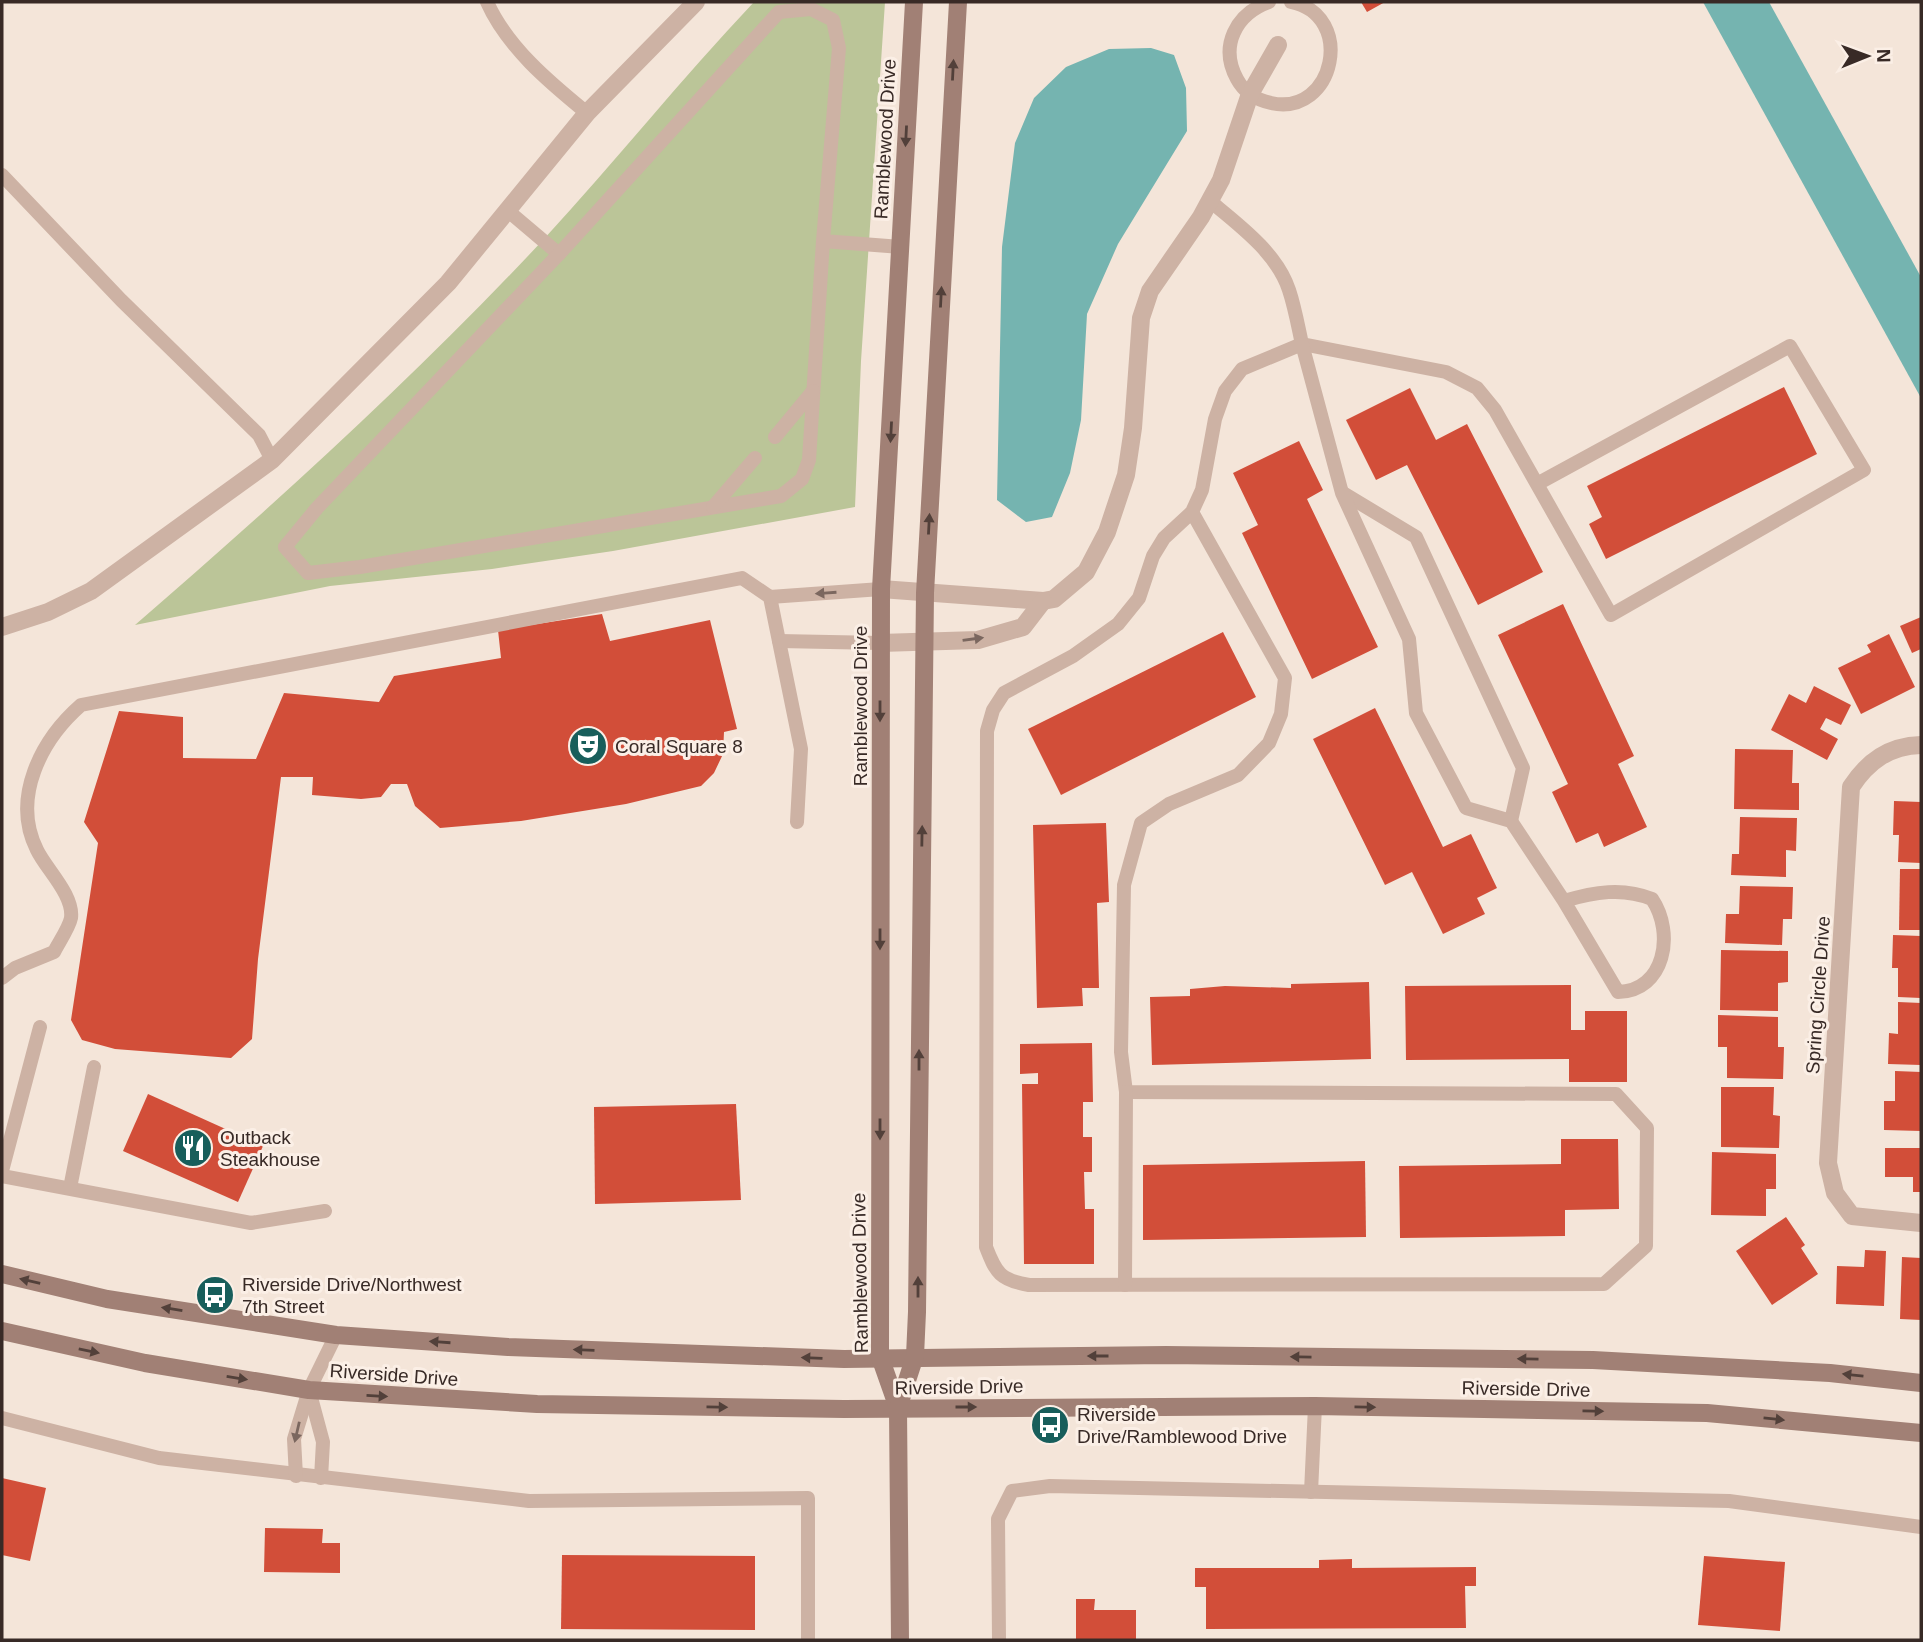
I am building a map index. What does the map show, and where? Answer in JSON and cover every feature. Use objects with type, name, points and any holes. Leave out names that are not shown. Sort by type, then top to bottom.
[{"type":"street","points":[[2,626],[48,612],[91,592],[272,460],[448,283],[587,113],[696,2]]},
{"type":"street","name":"Ramblewood Drive","points":[[898,1408],[915,1356],[925,593],[957,8]]},
{"type":"street","name":"Ramblewood Drive","points":[[901,1640],[898,1408],[880,1357],[880,643],[913,10]]},
{"type":"street","points":[[881,589],[1043,601],[1054,599],[1086,572],[1107,532],[1126,475],[1133,428],[1141,318],[1150,291],[1221,180],[1250,94],[1278,45]]},
{"type":"street","points":[[880,643],[978,640],[1023,627],[1043,601]]},
{"type":"street","name":"Spring Circle Drive","points":[[1921,745],[1885,753],[1864,768],[1852,787],[1828,1163],[1835,1193],[1852,1216],[1921,1223]]},
{"type":"street","name":"Riverside Drive","points":[[2,1275],[107,1299],[336,1335],[509,1347],[880,1357],[1593,1360],[1830,1373],[1921,1382]]},
{"type":"street","name":"Riverside Drive","points":[[2,1331],[145,1363],[309,1390],[537,1404],[898,1408],[1315,1406],[1706,1413],[1921,1433]]},
{"type":"lane","points":[[487,2],[495,20],[522,53],[587,113]]},
{"type":"lane","points":[[1269,2],[1244,16],[1230,41],[1233,71],[1250,94],[1277,104],[1292,103],[1317,89],[1326,77],[1331,63],[1329,34],[1311,11],[1291,2]]},
{"type":"lane","points":[[811,9],[833,20],[839,48],[809,460],[803,479],[780,496],[359,568],[308,573],[285,547],[317,508],[559,254],[779,12],[811,9]]},
{"type":"lane","points":[[2,175],[121,300],[259,435],[272,460]]},
{"type":"lane","points":[[1210,201],[1247,232],[1271,258],[1289,288],[1342,493],[1409,639],[1416,713],[1466,808],[1511,821],[1564,901],[1618,992],[1643,986],[1655,974],[1664,940],[1663,922],[1652,899],[1606,891],[1564,901]]},
{"type":"lane","points":[[507,210],[559,254]]},
{"type":"lane","points":[[823,241],[901,247]]},
{"type":"lane","points":[[1126,1092],[1616,1094],[1647,1128],[1646,1246],[1604,1284],[1125,1285],[1029,1285],[1009,1282],[995,1269],[986,1247],[987,731],[993,710],[1004,693],[1073,656],[1118,624],[1139,598],[1153,556],[1164,538],[1192,512],[1202,490],[1215,419],[1224,391],[1242,369],[1302,344],[1446,372],[1477,388],[1495,410],[1611,615],[1864,470],[1790,346],[1537,484]]},
{"type":"lane","points":[[775,437],[813,391]]},
{"type":"lane","points":[[713,507],[755,458]]},
{"type":"lane","points":[[1342,493],[1416,537],[1523,768],[1511,821]]},
{"type":"lane","points":[[1125,1285],[1126,1092],[1121,1052],[1124,885],[1141,823],[1169,804],[1238,775],[1269,743],[1281,714],[1285,678],[1192,512]]},
{"type":"lane","points":[[2,978],[15,968],[54,952],[71,918],[68,902],[36,849],[28,821],[29,791],[37,760],[62,722],[81,705],[742,579],[770,597],[881,589]]},
{"type":"lane","points":[[770,597],[801,749],[797,822]]},
{"type":"lane","points":[[779,641],[880,643]]},
{"type":"lane","points":[[2,1171],[40,1027]]},
{"type":"lane","points":[[70,1188],[94,1067]]},
{"type":"lane","points":[[2,1177],[251,1223],[325,1211]]},
{"type":"lane","points":[[296,1476],[294,1439],[309,1390],[336,1335]]},
{"type":"lane","points":[[309,1390],[323,1442],[321,1478]]},
{"type":"lane","points":[[1311,1492],[1315,1406]]},
{"type":"lane","points":[[2,1419],[159,1458],[529,1501],[808,1498],[808,1640]]},
{"type":"lane","points":[[999,1640],[998,1520],[1012,1491],[1050,1486],[1730,1501],[1921,1527]]},
{"type":"green space","points":[[754,2],[885,2],[861,361],[855,507],[613,551],[492,569],[330,586],[135,625],[293,485],[395,390],[495,291]]},
{"type":"water","points":[[1703,2],[1769,2],[1921,277],[1921,398]]},
{"type":"water","points":[[1151,48],[1174,55],[1186,88],[1187,131],[1118,244],[1087,314],[1081,420],[1070,473],[1052,517],[1026,522],[997,500],[1002,247],[1015,143],[1034,98],[1066,67],[1109,49]]},
{"type":"building","points":[[1361,2],[1385,2],[1367,12]]},
{"type":"building","points":[[1784,387],[1817,454],[1606,559],[1589,524],[1602,517],[1587,486]]},
{"type":"building","points":[[1410,388],[1436,440],[1467,424],[1543,572],[1478,605],[1407,465],[1376,480],[1346,420]]},
{"type":"building","points":[[1299,441],[1323,490],[1307,499],[1378,647],[1312,679],[1242,533],[1258,525],[1233,473]]},
{"type":"building","points":[[1563,604],[1634,756],[1618,764],[1647,827],[1604,847],[1598,833],[1576,843],[1552,792],[1568,784],[1498,635]]},
{"type":"building","points":[[602,614],[610,641],[710,620],[737,729],[724,732],[723,754],[714,773],[701,786],[626,804],[521,821],[440,828],[415,806],[407,784],[391,784],[381,797],[361,799],[312,795],[313,777],[281,777],[258,959],[252,1039],[231,1058],[115,1049],[82,1040],[71,1020],[98,843],[84,822],[119,711],[183,717],[183,758],[256,759],[284,693],[379,702],[394,676],[501,658],[498,630]]},
{"type":"building","points":[[1921,617],[1921,649],[1912,653],[1900,626]]},
{"type":"building","points":[[1223,632],[1256,697],[1061,795],[1028,729]]},
{"type":"building","points":[[1889,634],[1915,687],[1861,714],[1838,668],[1871,652],[1867,645]]},
{"type":"building","points":[[1814,686],[1851,705],[1841,725],[1826,718],[1820,729],[1838,739],[1827,760],[1771,730],[1789,694],[1806,703]]},
{"type":"building","points":[[1375,708],[1443,847],[1471,834],[1497,888],[1477,898],[1485,914],[1443,934],[1412,872],[1385,885],[1313,739]]},
{"type":"building","points":[[1735,749],[1793,750],[1792,783],[1799,783],[1799,810],[1734,809]]},
{"type":"building","points":[[1894,801],[1921,802],[1921,863],[1898,862],[1899,835],[1893,835]]},
{"type":"building","points":[[1740,817],[1797,818],[1796,851],[1786,850],[1786,877],[1731,875],[1732,854],[1739,854]]},
{"type":"building","points":[[1106,823],[1109,902],[1097,903],[1099,988],[1082,988],[1083,1006],[1037,1008],[1033,825]]},
{"type":"building","points":[[1900,869],[1921,869],[1921,930],[1899,930]]},
{"type":"building","points":[[1740,886],[1793,887],[1792,919],[1783,919],[1782,945],[1725,943],[1726,914],[1739,914]]},
{"type":"building","points":[[1893,935],[1921,936],[1921,998],[1898,997],[1898,968],[1892,968]]},
{"type":"building","points":[[1721,950],[1788,951],[1788,982],[1778,983],[1778,1011],[1720,1010]]},
{"type":"building","points":[[1369,982],[1371,1059],[1152,1065],[1150,997],[1190,996],[1190,989],[1225,986],[1291,988],[1291,984]]},
{"type":"building","points":[[1571,985],[1571,1030],[1585,1030],[1585,1011],[1627,1011],[1627,1082],[1569,1082],[1569,1059],[1406,1060],[1405,986]]},
{"type":"building","points":[[1898,1002],[1921,1003],[1921,1065],[1888,1064],[1889,1033],[1898,1034]]},
{"type":"building","points":[[1718,1015],[1778,1017],[1778,1047],[1784,1047],[1783,1079],[1727,1078],[1727,1047],[1718,1047]]},
{"type":"building","points":[[1092,1043],[1093,1102],[1083,1102],[1083,1137],[1092,1137],[1092,1172],[1084,1172],[1085,1209],[1094,1209],[1094,1264],[1024,1264],[1022,1084],[1038,1084],[1038,1073],[1020,1074],[1020,1044]]},
{"type":"building","points":[[1895,1071],[1921,1072],[1921,1131],[1884,1130],[1884,1101],[1895,1101]]},
{"type":"building","points":[[1721,1087],[1774,1087],[1773,1115],[1780,1116],[1779,1148],[1721,1147]]},
{"type":"building","name":"Outback Steakhouse","points":[[148,1094],[263,1146],[238,1202],[123,1151]]},
{"type":"building","points":[[736,1104],[741,1200],[595,1204],[594,1107]]},
{"type":"building","points":[[1561,1139],[1618,1139],[1619,1209],[1565,1210],[1565,1236],[1400,1238],[1399,1166],[1561,1164]]},
{"type":"building","points":[[1885,1148],[1921,1148],[1921,1192],[1913,1192],[1913,1177],[1885,1177]]},
{"type":"building","points":[[1712,1152],[1776,1154],[1776,1189],[1766,1189],[1766,1216],[1711,1215]]},
{"type":"building","points":[[1365,1161],[1366,1237],[1143,1240],[1143,1165]]},
{"type":"building","points":[[1786,1217],[1805,1245],[1801,1248],[1818,1274],[1772,1305],[1736,1251]]},
{"type":"building","points":[[1865,1250],[1886,1251],[1884,1306],[1836,1304],[1837,1266],[1864,1267]]},
{"type":"building","points":[[1902,1257],[1921,1258],[1921,1320],[1900,1319]]},
{"type":"building","points":[[2,1478],[46,1488],[30,1561],[2,1555]]},
{"type":"building","points":[[265,1528],[323,1529],[322,1543],[340,1543],[340,1573],[264,1572]]},
{"type":"building","points":[[562,1555],[755,1556],[755,1630],[561,1629]]},
{"type":"building","points":[[1704,1556],[1785,1562],[1780,1631],[1698,1625]]},
{"type":"building","points":[[1352,1559],[1352,1568],[1476,1567],[1476,1586],[1465,1586],[1466,1628],[1206,1629],[1206,1587],[1195,1587],[1195,1568],[1319,1568],[1319,1560]]},
{"type":"building","points":[[1076,1599],[1095,1599],[1094,1610],[1136,1610],[1136,1640],[1076,1640]]},
{"type":"place","name":"Coral Square 8","points":[[588,746]]},
{"type":"place","name":"Outback Steakhouse","points":[[193,1148]]},
{"type":"place","name":"Riverside Drive/Northwest 7th Street","points":[[215,1295]]},
{"type":"place","name":"Riverside Drive/Ramblewood Drive","points":[[1050,1425]]}]
